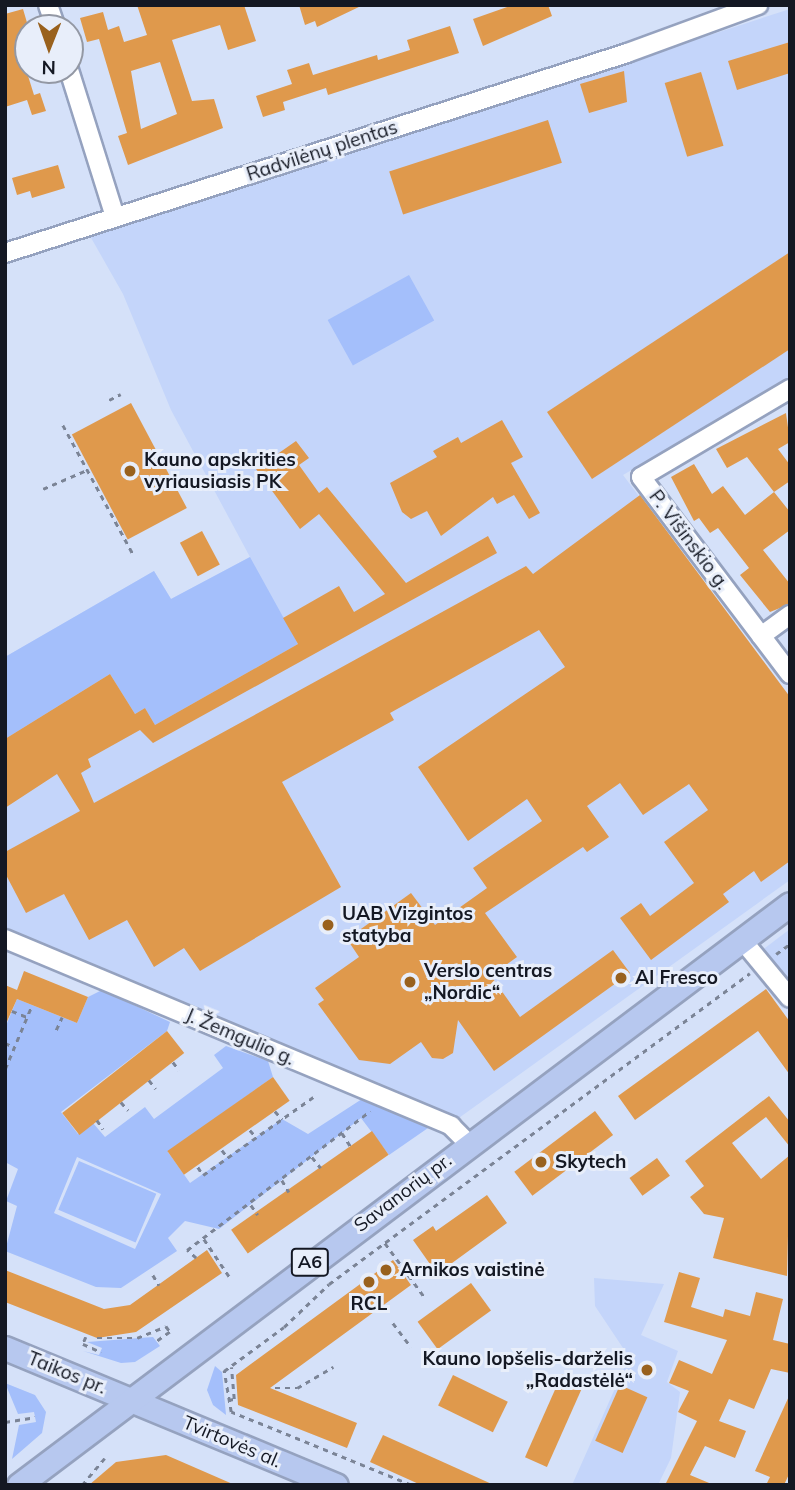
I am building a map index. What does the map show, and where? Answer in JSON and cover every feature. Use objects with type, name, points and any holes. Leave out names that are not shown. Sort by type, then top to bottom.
[{"type":"main road","name":"Savanorių pr.","points":[[19,1485],[468,1143],[790,904]]},
{"type":"main road","name":"Taikos pr.","points":[[5,1348],[129,1399]]},
{"type":"main road","name":"Tvirtovės al.","points":[[129,1399],[336,1485]]},
{"type":"street","name":"Radvilėnų plentas","points":[[5,253],[639,49],[758,5]]},
{"type":"street","points":[[73,84],[115,217]]},
{"type":"street","name":"P. Višinskio g.","points":[[790,389],[642,477],[790,674]]},
{"type":"street","points":[[761,636],[790,615]]},
{"type":"street","name":"J. Žemgulio g.","points":[[5,939],[451,1126],[468,1143]]},
{"type":"street","points":[[742,940],[790,998]]},
{"type":"path","points":[[108,400],[121,394]]},
{"type":"path","points":[[63,425],[134,556]]},
{"type":"path","points":[[43,489],[87,470]]},
{"type":"path","points":[[411,1485],[231,1412],[224,1371],[385,1243],[761,965]]},
{"type":"path","points":[[5,1069],[32,1005]]},
{"type":"path","points":[[12,1011],[27,1017]]},
{"type":"path","points":[[56,1030],[62,1017]]},
{"type":"path","points":[[5,1043],[14,1047]]},
{"type":"path","points":[[173,1062],[180,1070]]},
{"type":"path","points":[[149,1080],[156,1088]]},
{"type":"path","points":[[198,1167],[203,1175],[313,1097]]},
{"type":"path","points":[[196,1258],[187,1250],[251,1205],[385,1099]]},
{"type":"path","points":[[121,1102],[128,1110]]},
{"type":"path","points":[[275,1111],[282,1119]]},
{"type":"path","points":[[97,1120],[103,1129]]},
{"type":"path","points":[[250,1130],[256,1138]]},
{"type":"path","points":[[342,1133],[351,1147]]},
{"type":"path","points":[[222,1150],[228,1158]]},
{"type":"path","points":[[312,1157],[321,1168]]},
{"type":"path","points":[[282,1180],[289,1192]]},
{"type":"path","points":[[251,1205],[258,1215]]},
{"type":"path","points":[[204,1239],[231,1279]]},
{"type":"path","points":[[385,1243],[426,1299]]},
{"type":"path","points":[[153,1275],[159,1285]]},
{"type":"path","points":[[393,1324],[411,1347]]},
{"type":"path","points":[[97,1338],[137,1338],[166,1326],[170,1332],[157,1341]]},
{"type":"path","points":[[136,1332],[137,1338]]},
{"type":"path","points":[[86,1337],[83,1345],[100,1352]]},
{"type":"path","points":[[228,1400],[234,1399],[231,1366]]},
{"type":"path","points":[[275,1388],[297,1388],[334,1367]]},
{"type":"path","points":[[5,1422],[35,1417]]},
{"type":"path","points":[[289,1435],[293,1427]]},
{"type":"path","points":[[325,1449],[328,1441]]},
{"type":"path","points":[[82,1485],[105,1458]]},
{"type":"shaded area","points":[[790,9],[790,377],[623,475],[790,697],[790,880],[456,1120],[5,930],[5,657],[154,571],[171,599],[250,557],[171,410],[123,294],[90,236]]},
{"type":"shaded area","points":[[409,275],[434,320],[353,366],[328,320]]},
{"type":"shaded area","points":[[250,557],[298,644],[155,725],[145,708],[135,714],[110,674],[5,739],[5,657],[154,571],[171,599]]},
{"type":"shaded area","points":[[790,929],[790,990],[761,951]]},
{"type":"shaded area","points":[[102,990],[170,1022],[167,1031],[61,1112],[78,1134],[93,1123],[105,1137],[145,1107],[154,1119],[223,1068],[214,1055],[226,1046],[268,1061],[273,1077],[168,1152],[190,1183],[282,1119],[308,1134],[362,1099],[428,1128],[389,1155],[361,1118],[219,1229],[185,1221],[168,1238],[177,1251],[121,1288],[96,1287],[5,1251],[17,1206],[6,1201],[18,1169],[5,1162],[5,1028],[17,999],[77,1023],[88,997]],"holes":[[[77,1157],[161,1194],[135,1249],[54,1213]]]},
{"type":"shaded area","points":[[79,1161],[156,1194],[136,1243],[58,1210]]},
{"type":"shaded area","name":"Kauno lopšelis-darželis „Radastėlė“","points":[[594,1278],[664,1284],[641,1335],[678,1351],[667,1382],[680,1392],[671,1458],[658,1485],[572,1485],[629,1357],[595,1306]]},
{"type":"shaded area","points":[[153,1337],[160,1346],[135,1362],[121,1363],[83,1351],[99,1355],[102,1348],[87,1342]]},
{"type":"shaded area","points":[[215,1366],[222,1372],[226,1415],[213,1405],[207,1390]]},
{"type":"shaded area","points":[[5,1383],[35,1395],[46,1412],[42,1433],[12,1459],[19,1425],[36,1422],[34,1412],[18,1414]]},
{"type":"building","points":[[137,5],[244,5],[256,41],[228,50],[220,25],[172,40],[192,101],[214,99],[223,128],[128,165],[118,136],[127,133],[99,39],[87,42],[84,17],[103,12],[108,30],[119,26],[124,42],[147,35]],"holes":[[[160,62],[177,114],[141,129],[131,71]]]},
{"type":"building","points":[[299,5],[361,6],[317,27],[315,21],[305,25]]},
{"type":"building","points":[[513,5],[548,5],[552,16],[483,46],[473,19]]},
{"type":"building","points":[[23,9],[24,14],[14,14],[14,84],[31,84],[34,95],[40,93],[46,111],[32,115],[27,100],[5,107],[5,14]]},
{"type":"building","points":[[450,26],[459,53],[328,95],[326,88],[283,102],[285,110],[263,117],[256,96],[292,84],[287,70],[309,63],[313,75],[377,55],[378,60],[410,50],[407,40]]},
{"type":"building","points":[[790,42],[790,73],[737,90],[728,61]]},
{"type":"building","points":[[624,71],[627,102],[589,113],[580,84]]},
{"type":"building","points":[[701,72],[724,146],[687,157],[665,83]]},
{"type":"building","points":[[548,120],[562,163],[403,214],[389,172]]},
{"type":"building","points":[[58,165],[65,188],[32,198],[30,191],[17,195],[12,178]]},
{"type":"building","points":[[790,252],[790,349],[592,479],[547,412]]},
{"type":"building","name":"Kauno apskrities vyriausiasis PK","points":[[131,403],[187,508],[128,540],[72,434]]},
{"type":"building","points":[[786,413],[790,442],[778,449],[790,465],[790,481],[774,492],[747,457],[727,468],[716,449]]},
{"type":"building","points":[[502,420],[523,457],[511,463],[540,513],[529,519],[514,495],[497,504],[493,497],[441,536],[427,511],[411,519],[402,512],[390,483],[437,457],[433,451],[458,437],[461,443]]},
{"type":"building","points":[[296,441],[309,458],[299,465],[319,493],[327,487],[406,583],[488,536],[497,553],[153,743],[140,730],[88,759],[91,767],[81,773],[94,803],[526,566],[533,574],[640,495],[790,697],[790,861],[761,882],[754,871],[723,894],[729,902],[651,960],[620,918],[641,903],[650,916],[694,883],[664,842],[708,810],[689,784],[643,815],[620,783],[587,806],[609,837],[587,852],[583,847],[485,913],[517,957],[491,976],[520,1017],[613,950],[630,973],[494,1071],[458,1020],[453,1053],[443,1059],[432,1058],[421,1042],[390,1064],[359,1060],[318,1004],[324,1000],[315,988],[359,957],[347,939],[411,893],[435,925],[487,888],[473,868],[542,821],[527,799],[468,841],[418,767],[565,667],[539,630],[390,713],[394,720],[282,782],[341,887],[200,971],[184,948],[154,967],[127,920],[89,940],[64,894],[26,913],[5,873],[5,852],[80,811],[57,774],[5,808],[5,739],[110,674],[135,714],[145,708],[155,725],[298,644],[283,618],[339,586],[354,612],[385,594],[319,514],[300,529],[256,469]]},
{"type":"building","points":[[694,464],[712,494],[723,486],[745,515],[774,492],[790,512],[790,530],[763,550],[790,584],[790,604],[770,612],[740,575],[749,568],[718,528],[710,533],[699,518],[694,521],[671,477]]},
{"type":"building","points":[[202,531],[220,565],[198,576],[180,543]]},
{"type":"building","points":[[24,971],[88,997],[77,1023],[17,999],[5,1026],[5,985],[17,990]]},
{"type":"building","points":[[766,989],[790,1022],[790,1075],[758,1031],[635,1120],[618,1096]]},
{"type":"building","points":[[167,1031],[184,1053],[79,1135],[62,1113]]},
{"type":"building","points":[[273,1077],[290,1101],[184,1175],[167,1151]]},
{"type":"building","points":[[769,1096],[790,1122],[790,1147],[766,1117],[732,1143],[761,1179],[790,1155],[787,1276],[713,1258],[724,1218],[704,1214],[690,1197],[704,1186],[685,1161]]},
{"type":"building","points":[[595,1111],[613,1135],[532,1196],[514,1172]]},
{"type":"building","points":[[372,1131],[389,1155],[248,1253],[231,1230]]},
{"type":"building","points":[[657,1158],[670,1176],[642,1196],[629,1178]]},
{"type":"building","points":[[487,1195],[507,1223],[437,1274],[413,1240],[433,1226],[436,1231]]},
{"type":"building","points":[[207,1250],[222,1273],[136,1332],[97,1338],[5,1302],[5,1270],[104,1309],[130,1305]]},
{"type":"building","points":[[393,1260],[411,1285],[270,1388],[357,1423],[347,1448],[238,1405],[236,1375]]},
{"type":"building","points":[[679,1272],[700,1278],[691,1307],[723,1317],[725,1309],[750,1316],[756,1292],[783,1299],[773,1340],[790,1344],[790,1373],[771,1369],[754,1409],[729,1399],[719,1421],[746,1431],[735,1458],[705,1446],[690,1475],[714,1485],[665,1485],[697,1421],[678,1412],[689,1391],[669,1383],[679,1360],[712,1374],[727,1340],[664,1322]]},
{"type":"building","points":[[471,1283],[491,1311],[438,1349],[418,1322]]},
{"type":"building","points":[[562,1374],[584,1384],[547,1467],[525,1457]]},
{"type":"building","points":[[453,1375],[508,1402],[493,1432],[438,1406]]},
{"type":"building","points":[[620,1385],[647,1397],[623,1453],[595,1441]]},
{"type":"building","points":[[790,1394],[790,1472],[784,1485],[766,1485],[770,1477],[755,1471]]},
{"type":"building","points":[[383,1435],[494,1485],[421,1485],[370,1462]]},
{"type":"building","points":[[166,1455],[235,1485],[89,1485],[116,1462]]},
{"type":"place","name":"Kauno apskrities vyriausiasis PK","points":[[130,471]]},
{"type":"place","name":"UAB Vizgintos statyba","points":[[328,925]]},
{"type":"place","name":"Al Fresco","points":[[621,978]]},
{"type":"place","name":"Verslo centras „Nordic“","points":[[410,982]]},
{"type":"place","name":"Skytech","points":[[541,1162]]},
{"type":"place","name":"Arnikos vaistinė","points":[[386,1270]]},
{"type":"place","name":"RCL","points":[[369,1282]]},
{"type":"place","name":"Kauno lopšelis-darželis „Radastėlė“","points":[[647,1370]]}]
